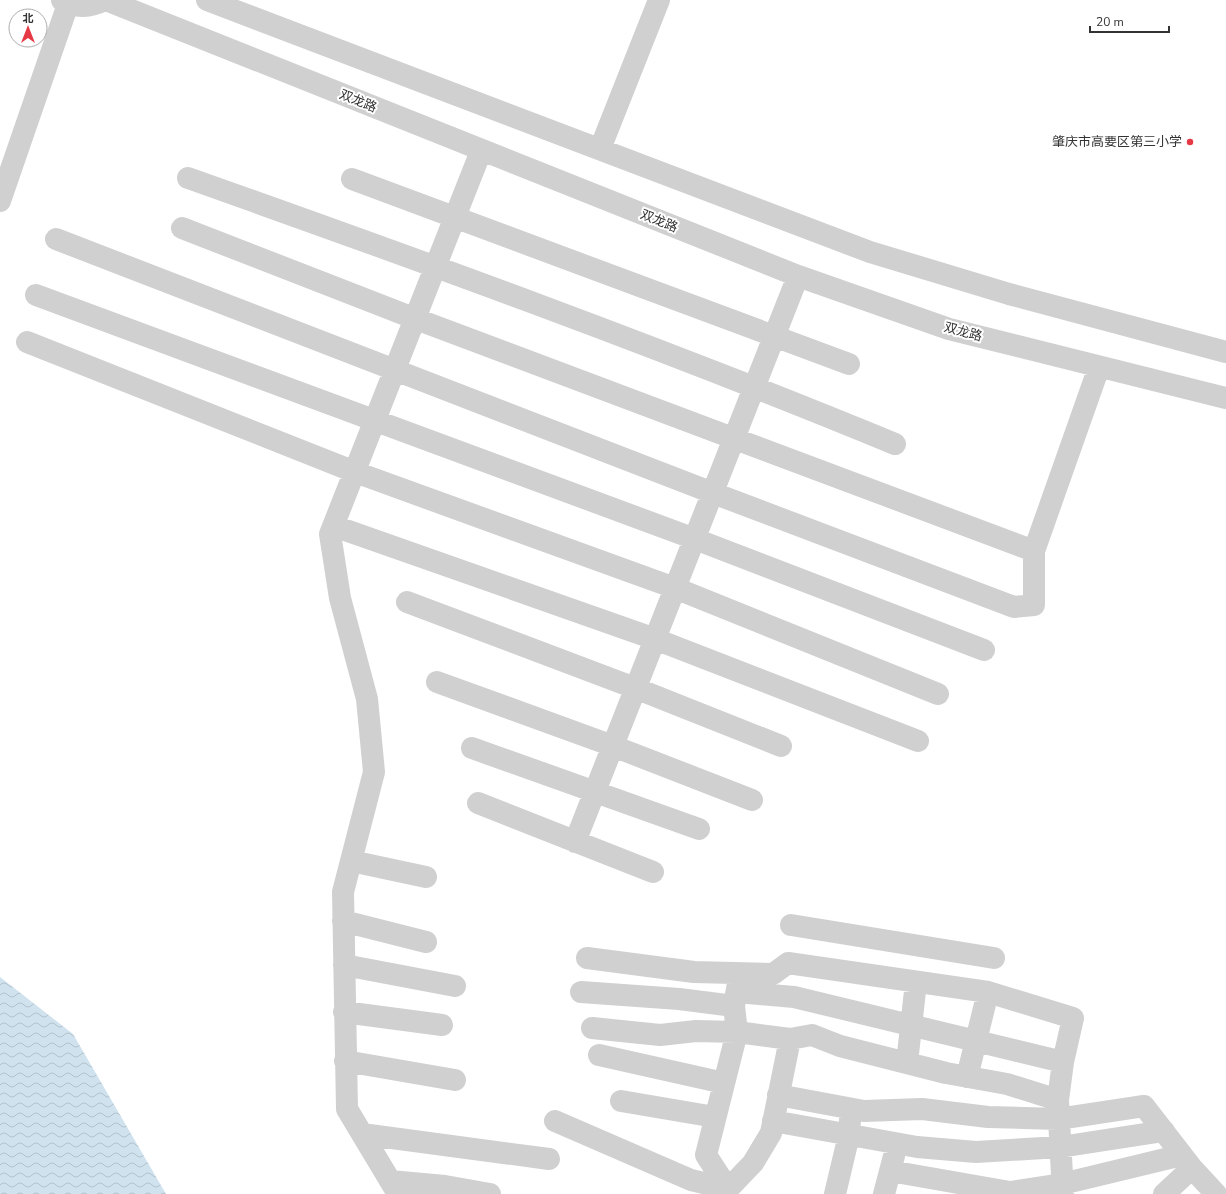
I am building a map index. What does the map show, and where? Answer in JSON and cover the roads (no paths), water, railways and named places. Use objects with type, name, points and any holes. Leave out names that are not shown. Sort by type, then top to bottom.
[{"type":"street","points":[[0,201],[65,2],[81,7],[94,6],[106,0]]},
{"type":"street","name":"双龙路","points":[[106,0],[481,151],[798,276],[949,329],[1226,398]]},
{"type":"street","points":[[207,0],[870,252],[1009,294],[1226,352]]},
{"type":"street","points":[[600,149],[658,0]]},
{"type":"street","points":[[481,151],[330,534],[340,598],[367,699],[374,772],[343,892],[346,1109],[394,1187],[445,1186],[490,1194]]},
{"type":"street","points":[[188,178],[436,266],[755,386],[895,444]]},
{"type":"street","points":[[352,179],[456,216],[849,364]]},
{"type":"street","points":[[182,228],[416,319],[1034,551]]},
{"type":"street","points":[[56,239],[395,369],[713,494],[1014,607],[1034,605],[1034,551],[1099,367]]},
{"type":"street","points":[[575,842],[798,276]]},
{"type":"street","points":[[36,295],[695,539],[984,650]]},
{"type":"street","points":[[27,342],[355,472],[675,588],[938,694]]},
{"type":"street","points":[[334,526],[655,639],[918,741]]},
{"type":"street","points":[[407,602],[636,688],[781,746]]},
{"type":"street","points":[[437,682],[613,746],[752,800]]},
{"type":"street","points":[[472,748],[594,793],[699,829]]},
{"type":"street","points":[[478,804],[652,872]]},
{"type":"street","points":[[351,861],[426,877]]},
{"type":"street","points":[[343,921],[426,942]]},
{"type":"street","points":[[791,925],[994,958]]},
{"type":"street","points":[[950,987],[954,952]]},
{"type":"street","points":[[587,958],[694,972],[737,990],[794,997],[1063,1062]]},
{"type":"street","points":[[581,992],[678,999],[737,990],[774,974],[788,963],[988,992],[1073,1018],[1063,1062],[1058,1110],[1062,1189]]},
{"type":"street","points":[[344,965],[455,986]]},
{"type":"street","points":[[907,1063],[916,982]]},
{"type":"street","points":[[727,1191],[706,1155],[737,1032],[737,990]]},
{"type":"street","points":[[967,1077],[988,992]]},
{"type":"street","points":[[344,1012],[442,1025]]},
{"type":"street","points":[[592,1028],[660,1035],[696,1031],[737,1032],[790,1039],[812,1035],[840,1046],[907,1063],[967,1077],[1007,1084],[1058,1110]]},
{"type":"street","points":[[727,1191],[753,1162],[771,1133],[790,1039]]},
{"type":"street","points":[[599,1055],[724,1083]]},
{"type":"street","points":[[345,1061],[455,1080]]},
{"type":"street","points":[[778,1095],[864,1111],[922,1109],[988,1116],[1058,1110],[1144,1106],[1187,1161],[1216,1194]]},
{"type":"street","points":[[621,1101],[715,1117]]},
{"type":"street","points":[[834,1194],[849,1135],[851,1109]]},
{"type":"street","points":[[555,1121],[691,1180],[727,1191]]},
{"type":"street","points":[[774,1121],[897,1143],[976,1152],[1060,1147],[1164,1131]]},
{"type":"street","points":[[362,1134],[549,1159]]},
{"type":"street","points":[[884,1194],[897,1143]]},
{"type":"street","points":[[890,1171],[1010,1192],[1062,1189],[1187,1161]]},
{"type":"street","points":[[1164,1194],[1187,1161]]},
{"type":"water","points":[[0,977],[73,1034],[166,1194],[0,1194]]},
{"type":"place","name":"肇庆市高要区第三小学","points":[[1190,142]]}]
